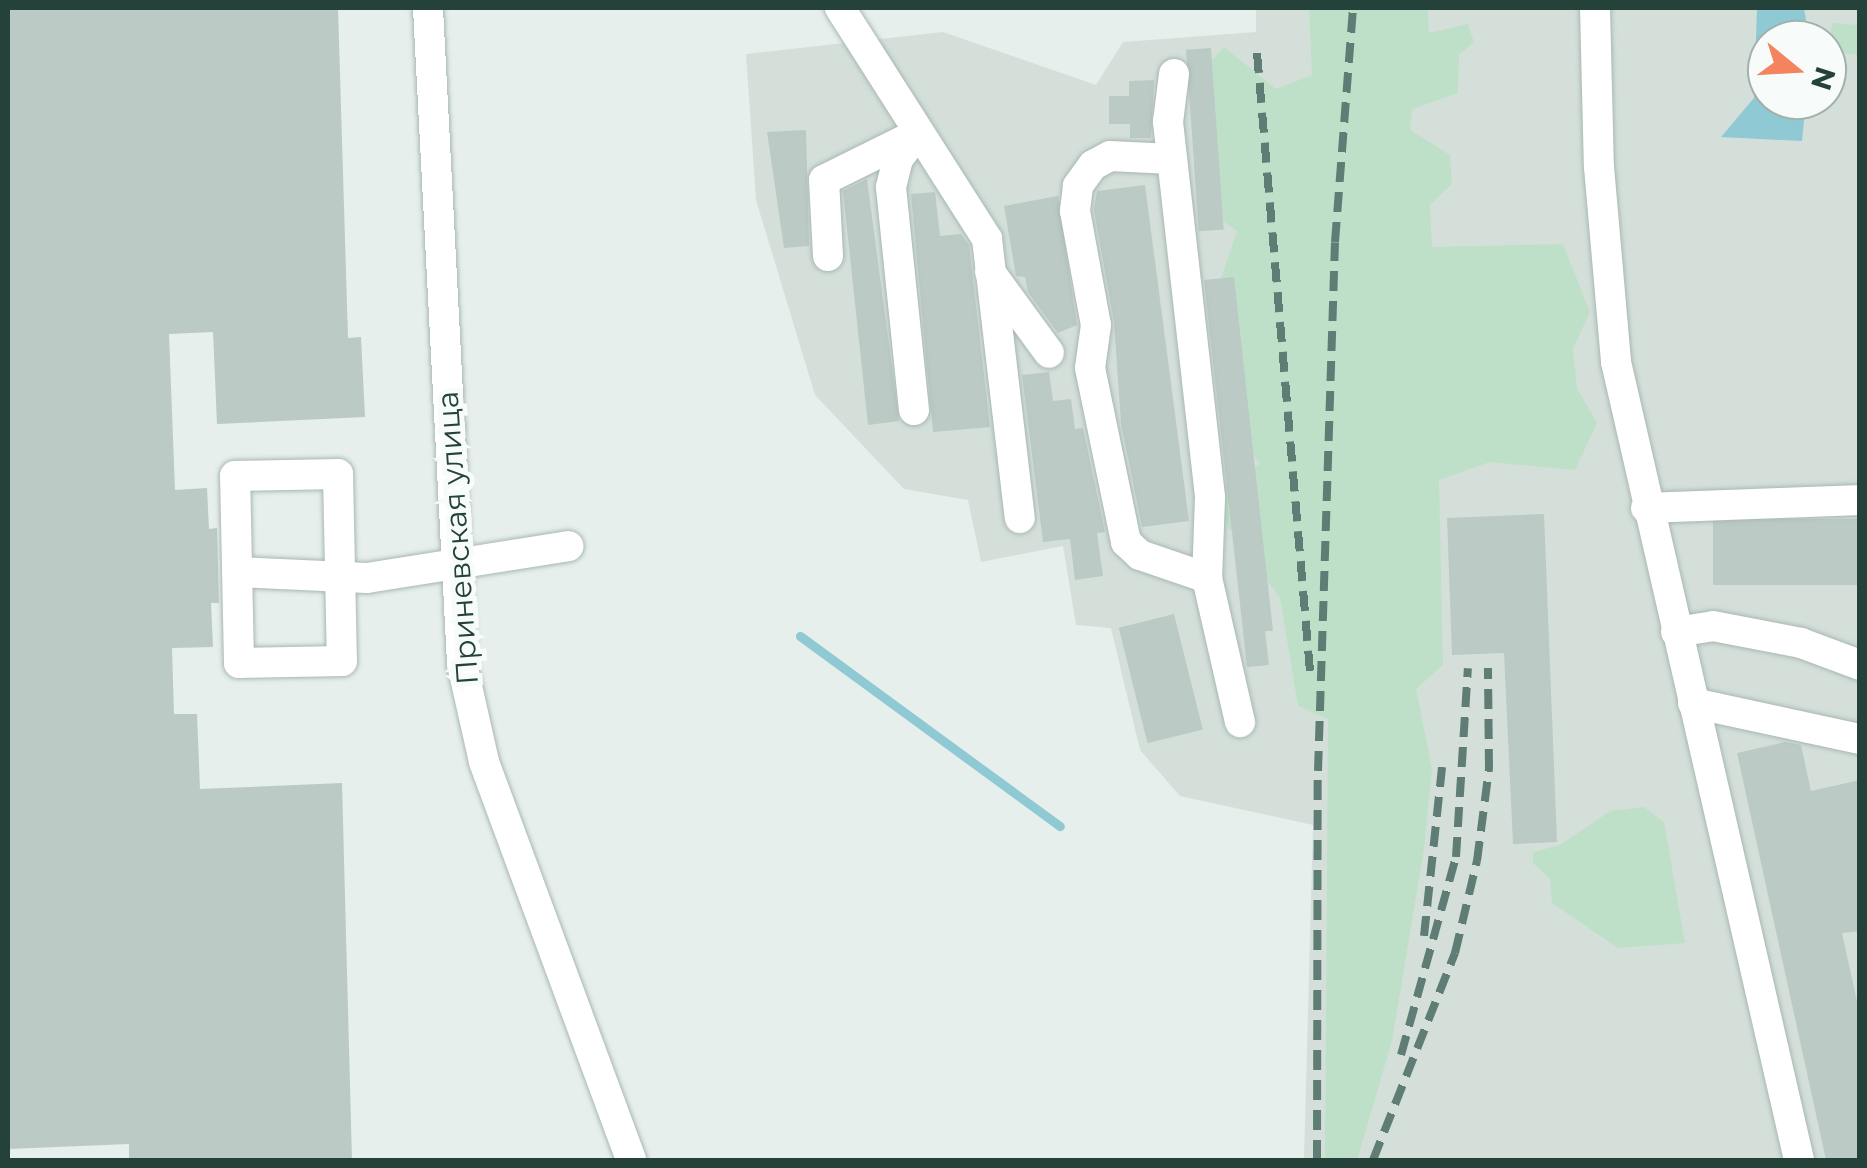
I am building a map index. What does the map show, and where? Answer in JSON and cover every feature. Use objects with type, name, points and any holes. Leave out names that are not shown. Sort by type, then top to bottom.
[{"type":"street","name":"Приневская улица","points":[[428,8],[462,664],[484,762],[630,1160]]},
{"type":"street","points":[[840,8],[987,239],[1020,518]]},
{"type":"street","points":[[1595,8],[1599,167],[1616,362],[1646,508],[1799,1160]]},
{"type":"street","points":[[1174,74],[1171,159],[1210,498],[1207,578],[1240,722]]},
{"type":"street","points":[[828,256],[824,180],[918,134]]},
{"type":"street","points":[[914,410],[891,187],[898,159],[918,134]]},
{"type":"street","points":[[1171,159],[1110,156],[1093,164],[1078,186],[1075,211],[1096,325],[1090,368],[1126,542],[1140,555],[1207,578]]},
{"type":"street","points":[[990,272],[1050,353]]},
{"type":"street","points":[[998,346],[1050,353],[1090,368]]},
{"type":"street","points":[[338,474],[342,661],[239,664],[238,572],[235,476],[338,474]]},
{"type":"street","points":[[1646,508],[1860,500]]},
{"type":"street","points":[[238,572],[340,573],[367,578],[568,546]]},
{"type":"street","points":[[1676,632],[1713,626],[1802,643],[1860,665]]},
{"type":"street","points":[[1693,703],[1860,739]]},
{"type":"shaded area","points":[[1256,8],[1859,8],[1859,1160],[1304,1160],[1313,825],[1180,796],[1140,750],[1111,628],[1076,625],[1063,546],[981,562],[968,500],[904,489],[815,395],[756,200],[746,54],[943,32],[1096,85],[1123,42],[1256,32]]},
{"type":"green space","points":[[1309,8],[1422,8],[1428,10],[1429,33],[1468,24],[1474,42],[1459,55],[1458,93],[1412,109],[1410,130],[1450,155],[1452,184],[1430,205],[1432,247],[1563,244],[1590,312],[1573,349],[1577,388],[1597,423],[1575,470],[1490,462],[1439,480],[1443,665],[1416,689],[1432,769],[1424,849],[1392,1041],[1357,1160],[1325,1160],[1328,719],[1298,706],[1280,598],[1225,522],[1225,484],[1260,464],[1236,432],[1216,293],[1237,231],[1217,217],[1189,86],[1224,47],[1276,89],[1312,75]]},
{"type":"green space","points":[[1847,24],[1859,25],[1859,55],[1847,53]]},
{"type":"green space","points":[[1644,807],[1664,822],[1685,943],[1618,948],[1552,903],[1550,879],[1533,863],[1533,852],[1560,845],[1610,811]]},
{"type":"water","points":[[1757,8],[1804,8],[1806,20],[1757,20]]},
{"type":"water","points":[[1747,106],[1747,120],[1804,120],[1802,141],[1721,137]]},
{"type":"building","points":[[8,8],[338,8],[348,338],[361,337],[365,417],[217,424],[213,332],[169,334],[175,490],[207,488],[209,529],[217,528],[219,603],[211,603],[213,647],[172,648],[174,714],[197,714],[200,789],[342,783],[352,1160],[129,1160],[129,1144],[8,1149]]},
{"type":"building","points":[[1211,48],[1224,230],[1199,231],[1186,50]]},
{"type":"building","points":[[1154,80],[1151,138],[1130,138],[1130,124],[1109,124],[1109,96],[1129,96],[1129,81]]},
{"type":"building","points":[[806,130],[809,246],[784,248],[767,132]]},
{"type":"building","points":[[867,179],[899,421],[868,425],[843,191]]},
{"type":"building","points":[[1145,185],[1189,521],[1142,527],[1121,423],[1114,322],[1094,210],[1097,191]]},
{"type":"building","points":[[935,192],[940,236],[961,234],[969,245],[990,427],[933,432],[911,194]]},
{"type":"building","points":[[1058,196],[1077,325],[1058,333],[1028,292],[1025,277],[1016,276],[1004,206]]},
{"type":"building","points":[[1234,277],[1273,631],[1265,631],[1269,665],[1247,667],[1204,280]]},
{"type":"building","points":[[1049,372],[1053,401],[1071,399],[1075,429],[1083,428],[1105,532],[1097,533],[1103,576],[1075,580],[1070,539],[1043,542],[1022,375]]},
{"type":"building","points":[[1544,514],[1557,842],[1513,844],[1504,653],[1452,655],[1447,518]]},
{"type":"building","points":[[1713,519],[1860,519],[1860,585],[1713,585]]},
{"type":"building","points":[[1174,614],[1203,729],[1147,743],[1119,628]]},
{"type":"building","points":[[1785,742],[1801,745],[1811,791],[1860,780],[1860,931],[1842,933],[1860,1015],[1860,1160],[1826,1160],[1737,753]]},
{"type":"waterway","points":[[800,636],[1060,826]]},
{"type":"railway","points":[[1317,1160],[1318,771],[1335,242],[1353,8]]},
{"type":"railway","points":[[1257,53],[1310,671]]},
{"type":"railway","points":[[1401,1055],[1456,857],[1468,668]]},
{"type":"railway","points":[[1373,1160],[1455,953],[1477,861],[1489,769],[1488,668]]},
{"type":"railway","points":[[1424,936],[1442,767]]}]
